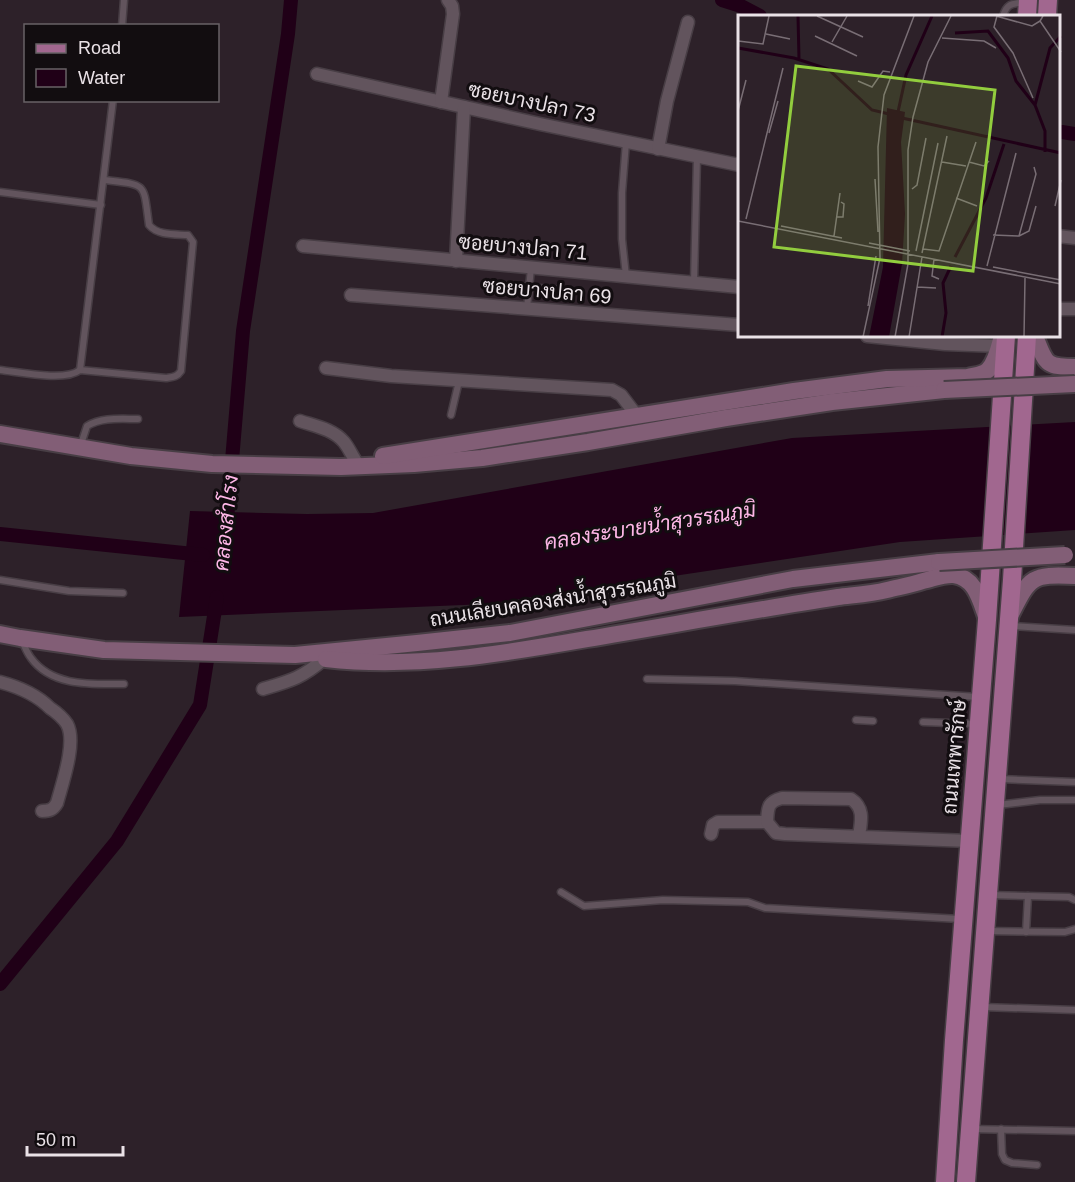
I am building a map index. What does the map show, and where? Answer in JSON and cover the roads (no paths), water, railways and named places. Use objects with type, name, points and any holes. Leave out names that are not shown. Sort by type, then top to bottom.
[{"type":"main road","points":[[1047,15],[1048,0]]},
{"type":"main road","points":[[966,1182],[1012,580],[1027,338]]},
{"type":"main road","points":[[1036,338],[1049,364],[1056,367],[1075,368]]},
{"type":"main road","points":[[341,465],[381,456],[794,391],[887,379],[968,377],[988,370],[1003,339]]},
{"type":"main road","name":"ถนนเทพารักษ์","points":[[945,1182],[990,581],[1003,374],[1003,339]]},
{"type":"main road","points":[[0,434],[130,456],[213,464],[414,464],[482,458],[832,402],[944,390],[1075,384]]},
{"type":"main road","name":"ถนนเลียบคลองส่งน้ำสุวรรณภูมิ","points":[[0,634],[104,650],[299,655],[510,633],[793,579],[939,562],[1075,555]]},
{"type":"main road","points":[[299,655],[347,662],[451,659],[508,652],[767,608],[886,591],[940,576],[952,575],[964,578],[971,583],[977,591],[987,620]]},
{"type":"main road","points":[[1008,623],[1025,588],[1032,581],[1053,575],[1075,576]]},
{"type":"street","points":[[441,102],[453,14],[448,0]]},
{"type":"street","points":[[658,149],[667,101],[688,22]]},
{"type":"street","name":"ซอยบางปลา 73","points":[[317,74],[464,108],[738,165]]},
{"type":"street","points":[[456,261],[464,108]]},
{"type":"street","points":[[1060,237],[1075,238]]},
{"type":"street","name":"ซอยบางปลา 71","points":[[303,246],[738,287]]},
{"type":"street","name":"ซอยบางปลา 69","points":[[351,295],[738,325]]},
{"type":"street","points":[[886,338],[945,344],[1003,339]]},
{"type":"street","points":[[326,368],[391,376],[612,390],[621,395],[637,416]]},
{"type":"street","points":[[300,421],[322,428],[343,441],[341,465]]},
{"type":"street","points":[[263,689],[300,677],[324,659]]},
{"type":"street","points":[[0,682],[18,687],[42,700],[67,725],[70,746],[67,770],[55,807],[49,811],[42,811]]},
{"type":"street","points":[[859,836],[860,810],[858,804],[851,799],[782,798],[774,800],[768,807],[767,822],[776,833],[970,841]]},
{"type":"street","points":[[711,834],[714,825],[718,822],[767,822]]},
{"type":"lane","points":[[122,24],[124,0]]},
{"type":"lane","points":[[1003,15],[1010,4],[1027,6]]},
{"type":"lane","points":[[0,370],[60,376],[76,374],[80,370],[113,102]]},
{"type":"lane","points":[[626,142],[621,239],[626,276]]},
{"type":"lane","points":[[694,283],[697,157]]},
{"type":"lane","points":[[80,370],[166,378],[174,377],[181,371],[193,242],[188,235],[158,232],[152,229],[149,225],[144,192],[141,187],[104,180]]},
{"type":"lane","points":[[0,192],[101,206]]},
{"type":"lane","points":[[527,309],[531,268]]},
{"type":"lane","points":[[489,284],[563,290]]},
{"type":"lane","points":[[451,415],[459,381]]},
{"type":"lane","points":[[80,447],[87,426],[93,422],[138,419]]},
{"type":"lane","points":[[0,580],[69,591],[123,593]]},
{"type":"lane","points":[[1008,623],[1075,630]]},
{"type":"lane","points":[[20,638],[31,658],[49,674],[68,681],[87,684],[124,684]]},
{"type":"lane","points":[[647,679],[735,681],[981,697]]},
{"type":"lane","points":[[856,720],[873,721]]},
{"type":"lane","points":[[923,722],[979,724]]},
{"type":"lane","points":[[996,779],[1075,782]]},
{"type":"lane","points":[[994,806],[1029,801],[1075,800]]},
{"type":"lane","points":[[561,892],[584,906],[663,900],[748,902],[765,908],[964,920]]},
{"type":"lane","points":[[988,895],[1069,897],[1075,900]]},
{"type":"lane","points":[[1026,932],[1028,896]]},
{"type":"lane","points":[[985,932],[1065,932],[1075,929]]},
{"type":"lane","points":[[979,1006],[1075,1010]]},
{"type":"lane","points":[[970,1129],[1075,1131]]},
{"type":"lane","points":[[1001,1130],[1002,1154],[1005,1160],[1012,1163],[1037,1165]]},
{"type":"water","name":"คลองระบายน้ำสุวรรณภูมิ","points":[[1075,422],[1075,530],[900,542],[487,604],[179,617],[190,511],[373,513],[792,438]]},
{"type":"waterway","name":"คลองสำโรง","points":[[226,531],[243,331],[288,34],[291,0]]},
{"type":"waterway","points":[[722,0],[758,15]]},
{"type":"waterway","points":[[1062,132],[1075,134]]},
{"type":"waterway","points":[[0,534],[203,555]]},
{"type":"waterway","name":"คลองสำโรง","points":[[0,984],[117,841],[200,705],[217,597]]}]
